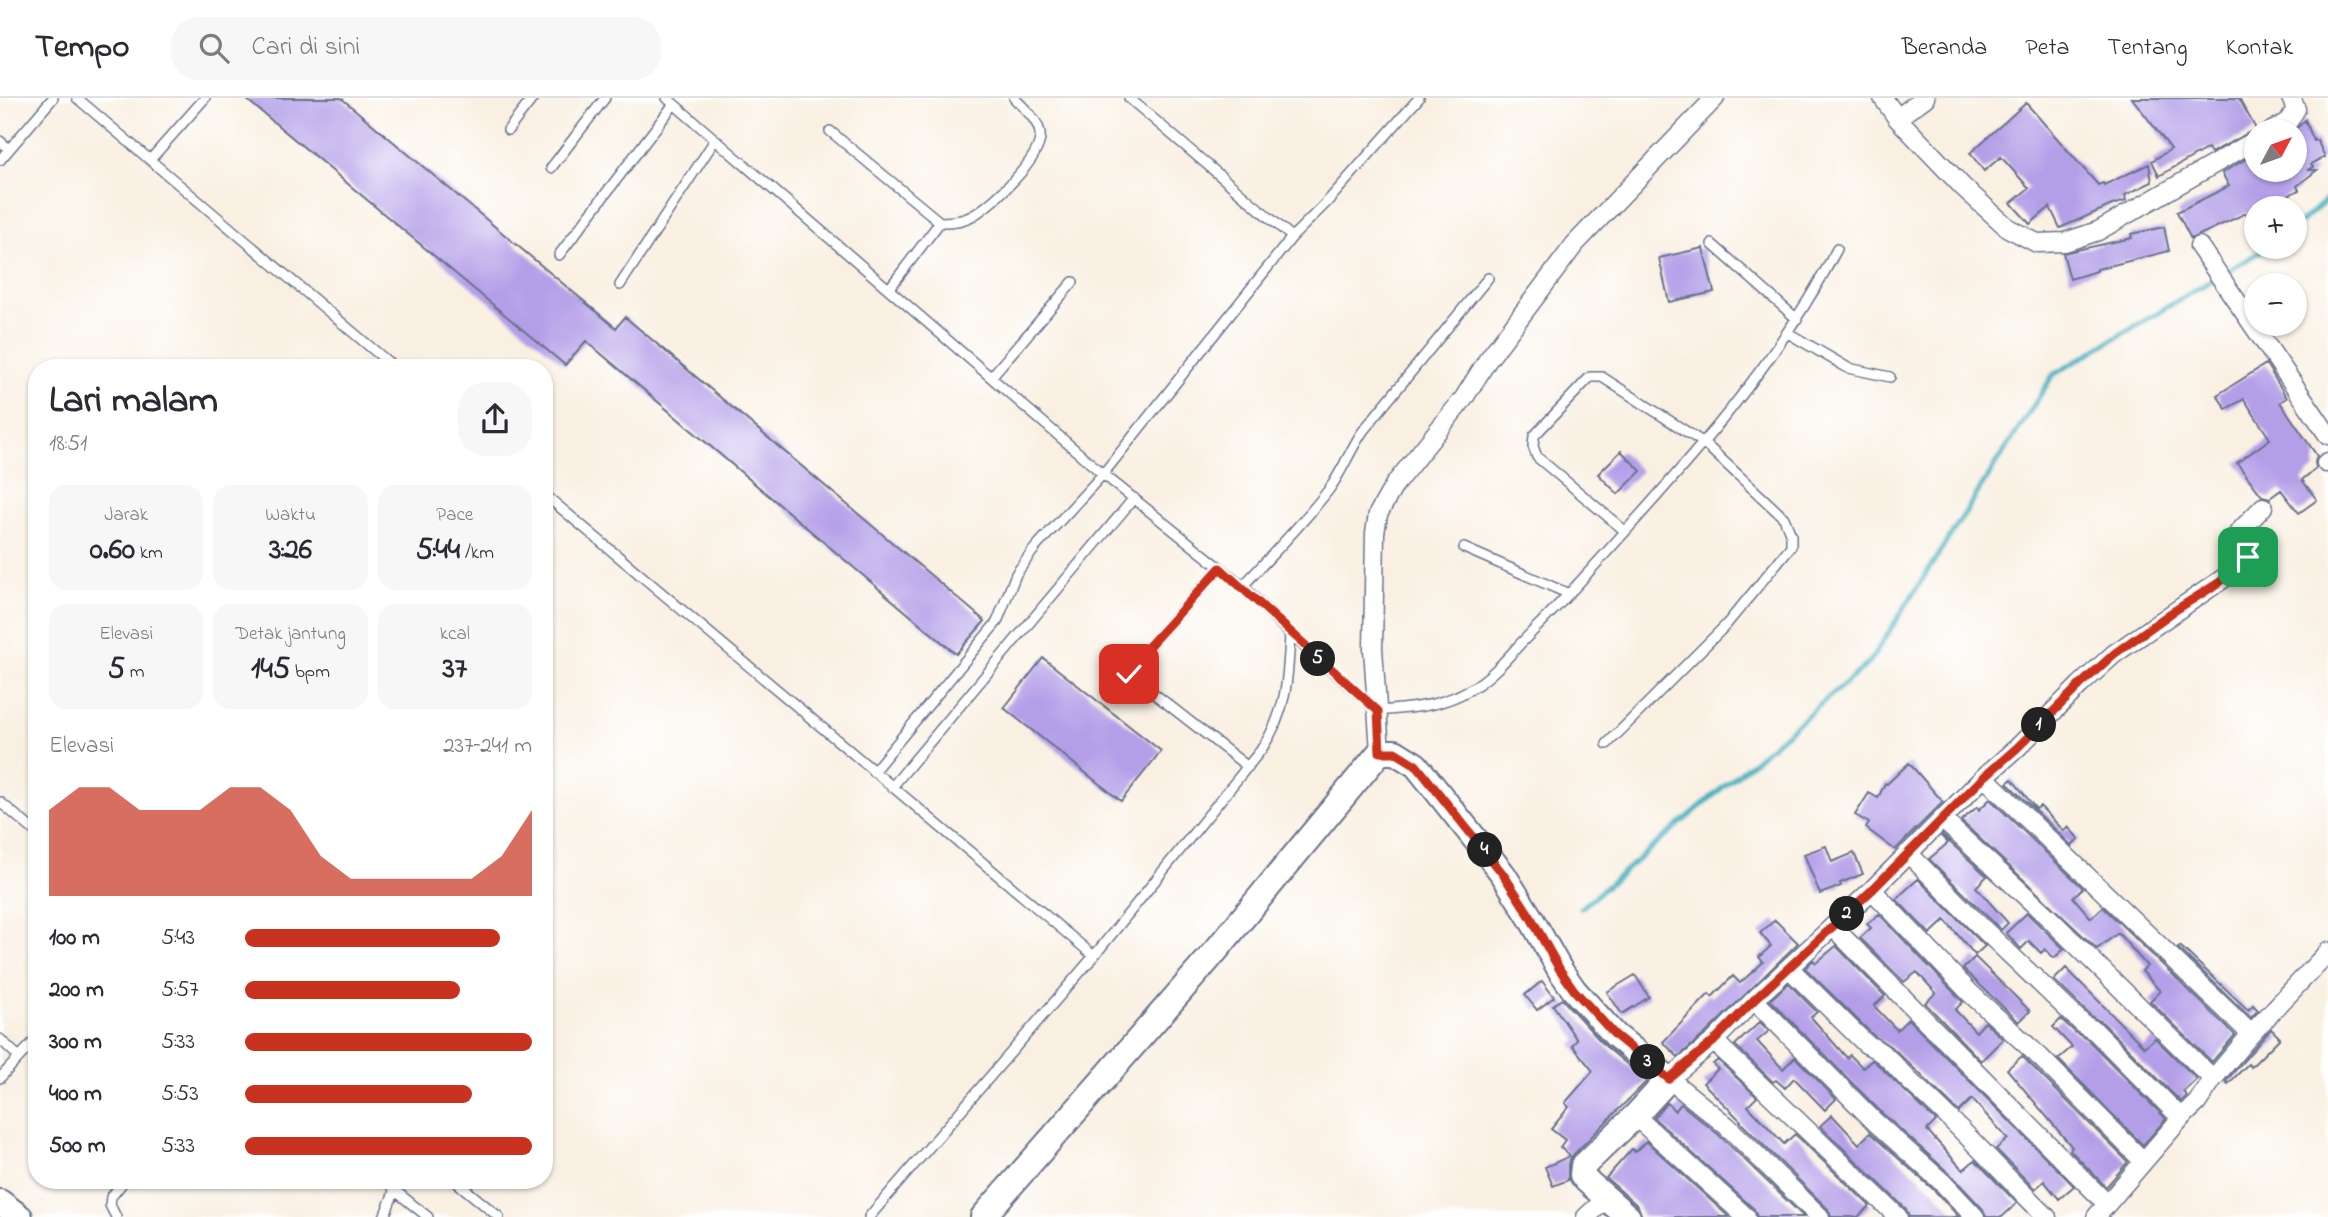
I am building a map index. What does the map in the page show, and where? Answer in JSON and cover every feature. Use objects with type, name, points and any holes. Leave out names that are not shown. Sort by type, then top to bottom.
[{"type":"street","points":[[983,1217],[1213,954],[1380,752],[1373,648],[1375,533],[1378,514],[1395,484],[1464,398],[1487,361],[1575,244],[1715,98]]},
{"type":"street","points":[[1883,98],[1897,118],[1963,187],[2008,228],[2037,243],[2065,242],[2098,231],[2244,148]]},
{"type":"street","points":[[1897,118],[1925,98]]},
{"type":"street","points":[[2290,119],[2296,109],[2291,98]]},
{"type":"street","points":[[2199,246],[2328,435]]},
{"type":"street","points":[[1628,1217],[1582,1175],[1583,1166],[1636,1116],[1669,1079],[1714,1041],[1872,890],[2080,685],[2114,654],[2237,569],[2248,557],[2239,532],[2263,507]]},
{"type":"street","points":[[1380,752],[1395,752],[1416,765],[1473,835],[1514,893],[1574,990],[1615,1035],[1727,1126],[1820,1217]]},
{"type":"street","points":[[1984,777],[2251,1034]]},
{"type":"street","points":[[1943,820],[2048,917],[2213,1079]]},
{"type":"street","points":[[1908,853],[2084,1025],[2095,1031],[2181,1118]]},
{"type":"street","points":[[1872,890],[1970,993],[2040,1057],[2143,1161]]},
{"type":"street","points":[[1832,927],[2101,1210],[2197,1103],[2213,1079],[2251,1034],[2328,952]]},
{"type":"street","points":[[1789,968],[1866,1044],[1880,1050],[1995,1162],[2047,1217]]},
{"type":"street","points":[[1754,1000],[1875,1122],[1975,1217]]},
{"type":"street","points":[[1714,1041],[1898,1217]]},
{"type":"street","points":[[1636,1116],[1746,1217]]},
{"type":"street","points":[[1586,1217],[1606,1199]]},
{"type":"street","points":[[0,1202],[20,1217]]},
{"type":"lane","points":[[0,160],[53,98]]},
{"type":"lane","points":[[77,98],[384,359]]},
{"type":"lane","points":[[150,160],[205,98]]},
{"type":"lane","points":[[508,130],[533,98]]},
{"type":"lane","points":[[551,168],[605,98]]},
{"type":"lane","points":[[830,131],[940,222],[959,221],[976,214],[1003,190],[1036,154],[1041,136],[1036,122],[1014,98]]},
{"type":"lane","points":[[1129,98],[1292,237]]},
{"type":"lane","points":[[873,772],[997,622],[1016,574],[1035,548],[1103,474],[1292,237],[1327,202],[1419,98]]},
{"type":"lane","points":[[559,255],[670,101],[1103,474],[1243,586],[1290,634],[1378,711],[1432,706],[1469,691],[1491,674],[1569,594],[1704,443],[1788,333],[1837,248]]},
{"type":"lane","points":[[620,285],[715,139]]},
{"type":"lane","points":[[0,141],[9,149]]},
{"type":"lane","points":[[889,289],[940,222]]},
{"type":"lane","points":[[1712,244],[1797,319]]},
{"type":"lane","points":[[1243,586],[1314,509],[1344,466],[1350,450],[1363,431],[1488,278]]},
{"type":"lane","points":[[991,377],[1073,282]]},
{"type":"lane","points":[[1788,333],[1848,368],[1889,377]]},
{"type":"lane","points":[[1606,744],[1726,625],[1791,546],[1791,535],[1784,518],[1704,443],[1602,377],[1590,377],[1535,436],[1533,446],[1537,457],[1625,531]]},
{"type":"lane","points":[[892,788],[1134,498]]},
{"type":"lane","points":[[553,502],[1094,956]]},
{"type":"lane","points":[[1464,548],[1569,594]]},
{"type":"lane","points":[[1220,568],[1127,670],[1248,767]]},
{"type":"lane","points":[[869,1217],[1094,956],[1248,767],[1274,731],[1287,689],[1290,634]]},
{"type":"lane","points":[[0,802],[28,825]]},
{"type":"lane","points":[[0,1039],[19,1057]]},
{"type":"lane","points":[[0,1078],[28,1048]]},
{"type":"lane","points":[[116,1217],[110,1205],[111,1197],[118,1189]]},
{"type":"lane","points":[[384,1217],[393,1189],[428,1217]]},
{"type":"lane","points":[[465,1189],[499,1217]]},
{"type":"building","points":[[245,98],[341,98],[616,328],[625,317],[985,621],[956,654],[586,341],[565,365]]},
{"type":"building","points":[[2132,98],[2239,98],[2251,119],[2244,119],[2244,135],[2211,153],[2208,148],[2159,176],[2152,161],[2171,149]]},
{"type":"building","points":[[2026,103],[2098,185],[2104,185],[2149,164],[2152,182],[2125,195],[2126,201],[2060,228],[2050,207],[2030,224],[2011,203],[2029,188],[2001,157],[1984,171],[1970,153]]},
{"type":"building","points":[[2307,125],[2325,157],[2311,164],[2313,167],[2307,170]]},
{"type":"building","points":[[2244,160],[2244,182],[2302,182],[2297,186],[2299,190],[2287,196],[2244,196],[2244,214],[2191,239],[2177,212],[2229,186],[2222,173]]},
{"type":"building","points":[[2307,170],[2317,170],[2307,178]]},
{"type":"building","points":[[2164,227],[2169,251],[2097,269],[2070,279],[2063,253],[2132,238],[2131,234]]},
{"type":"building","points":[[1703,248],[1714,292],[1669,302],[1659,258]]},
{"type":"building","points":[[2266,364],[2287,398],[2280,402],[2317,456],[2316,468],[2302,480],[2317,500],[2299,513],[2281,490],[2270,498],[2262,496],[2237,463],[2270,439],[2244,399],[2226,409],[2217,395]]},
{"type":"building","points":[[1621,451],[1641,471],[1618,494],[1598,474]]},
{"type":"building","points":[[1043,658],[1161,751],[1121,801],[1004,708]]},
{"type":"building","points":[[1909,763],[1943,802],[1895,850],[1866,828],[1869,823],[1855,815],[1869,793],[1878,798],[1885,783]]},
{"type":"building","points":[[2012,779],[2036,809],[2040,806],[2064,831],[2068,827],[2079,839],[2072,846],[2007,783]]},
{"type":"building","points":[[1990,799],[2083,888],[2073,897],[2091,918],[2103,907],[2235,1035],[2212,1062],[2150,1001],[2160,991],[2142,971],[2147,966],[2118,933],[2097,949],[1961,821],[1977,807],[1979,810]]},
{"type":"building","points":[[1942,835],[1987,876],[1976,887],[2008,923],[2001,930],[1929,859],[1948,843]]},
{"type":"building","points":[[1826,846],[1832,862],[1854,853],[1863,874],[1820,894],[1804,854]]},
{"type":"building","points":[[1918,879],[1985,946],[1975,955],[1945,920],[1930,934],[1896,899]]},
{"type":"building","points":[[2027,913],[2064,949],[2054,958],[2045,949],[2041,953],[2029,941],[2021,949],[2006,933]]},
{"type":"building","points":[[1879,914],[1963,1002],[1955,1010],[1976,1032],[1985,1022],[2003,1039],[1981,1061],[1925,1003],[1936,993],[1917,972],[1904,982],[1860,938],[1871,928],[1867,924]]},
{"type":"building","points":[[1775,920],[1798,943],[1678,1057],[1663,1042],[1709,994],[1712,997],[1733,976],[1740,983],[1763,962],[1759,957],[1771,946],[1760,933]]},
{"type":"building","points":[[1836,946],[1885,996],[1874,1006],[1897,1030],[1908,1019],[2074,1186],[2059,1199],[2044,1181],[2035,1189],[1996,1149],[2008,1139],[1972,1099],[1959,1112],[1894,1049],[1873,1035],[1805,968],[1813,960],[1816,963]]},
{"type":"building","points":[[2180,946],[2248,1010],[2253,1005],[2258,1010],[2251,1018],[2178,948]]},
{"type":"building","points":[[1975,957],[2030,1011],[2019,1022],[1963,969]]},
{"type":"building","points":[[2066,968],[2144,1047],[2155,1038],[2197,1079],[2183,1092],[2187,1096],[2181,1102],[2103,1023],[2091,1016],[2054,980]]},
{"type":"building","points":[[1635,975],[1649,997],[1622,1014],[1607,992]]},
{"type":"building","points":[[1542,981],[1554,997],[1537,1010],[1525,995]]},
{"type":"building","points":[[1788,983],[1817,1012],[1811,1017],[1847,1058],[1850,1055],[1863,1068],[1874,1061],[1936,1121],[1927,1130],[1963,1170],[1975,1160],[2017,1203],[2002,1217],[1986,1217],[1983,1209],[1951,1175],[1883,1114],[1770,1000]]},
{"type":"building","points":[[1562,999],[1604,1045],[1647,1081],[1573,1155],[1568,1164],[1568,1180],[1553,1186],[1545,1167],[1570,1156],[1560,1147],[1565,1140],[1551,1129],[1569,1107],[1565,1103],[1593,1071],[1572,1045],[1577,1040],[1553,1005]]},
{"type":"building","points":[[2061,1019],[2088,1040],[2166,1119],[2143,1145],[2058,1059],[2072,1047],[2053,1027]]},
{"type":"building","points":[[1760,1022],[1769,1031],[1757,1041],[1783,1069],[1795,1057],[1836,1099],[1825,1110],[1794,1078],[1785,1088],[1776,1080],[1773,1082],[1735,1045]]},
{"type":"building","points":[[2271,1029],[2280,1038],[2251,1067],[2248,1064],[2228,1084],[2226,1081]]},
{"type":"building","points":[[2022,1056],[2128,1162],[2106,1187],[2070,1150],[2072,1147],[2007,1069]]},
{"type":"building","points":[[1718,1060],[1757,1097],[1748,1106],[1784,1144],[1795,1134],[1870,1206],[1858,1217],[1831,1217],[1828,1209],[1703,1083],[1718,1069],[1713,1064]]},
{"type":"building","points":[[1667,1103],[1675,1111],[1681,1104],[1719,1135],[1804,1217],[1757,1217],[1754,1209],[1654,1118]]},
{"type":"building","points":[[1832,1115],[1859,1144],[1870,1133],[1935,1191],[1959,1217],[1909,1217],[1906,1209],[1820,1126]]},
{"type":"building","points":[[1646,1141],[1729,1217],[1642,1217],[1638,1206],[1606,1178],[1632,1149],[1635,1152]]},
{"type":"waterway","points":[[2307,217],[2328,199]]},
{"type":"waterway","points":[[1581,908],[1869,663],[2053,375],[2248,259]]},
{"type":"route","points":[[1129,674],[1127,670],[1220,568],[1378,711],[1380,752],[1395,752],[1416,765],[1503,874],[1574,990],[1615,1035],[1669,1079],[1714,1041],[2114,654],[2220,582],[2248,557]]}]
